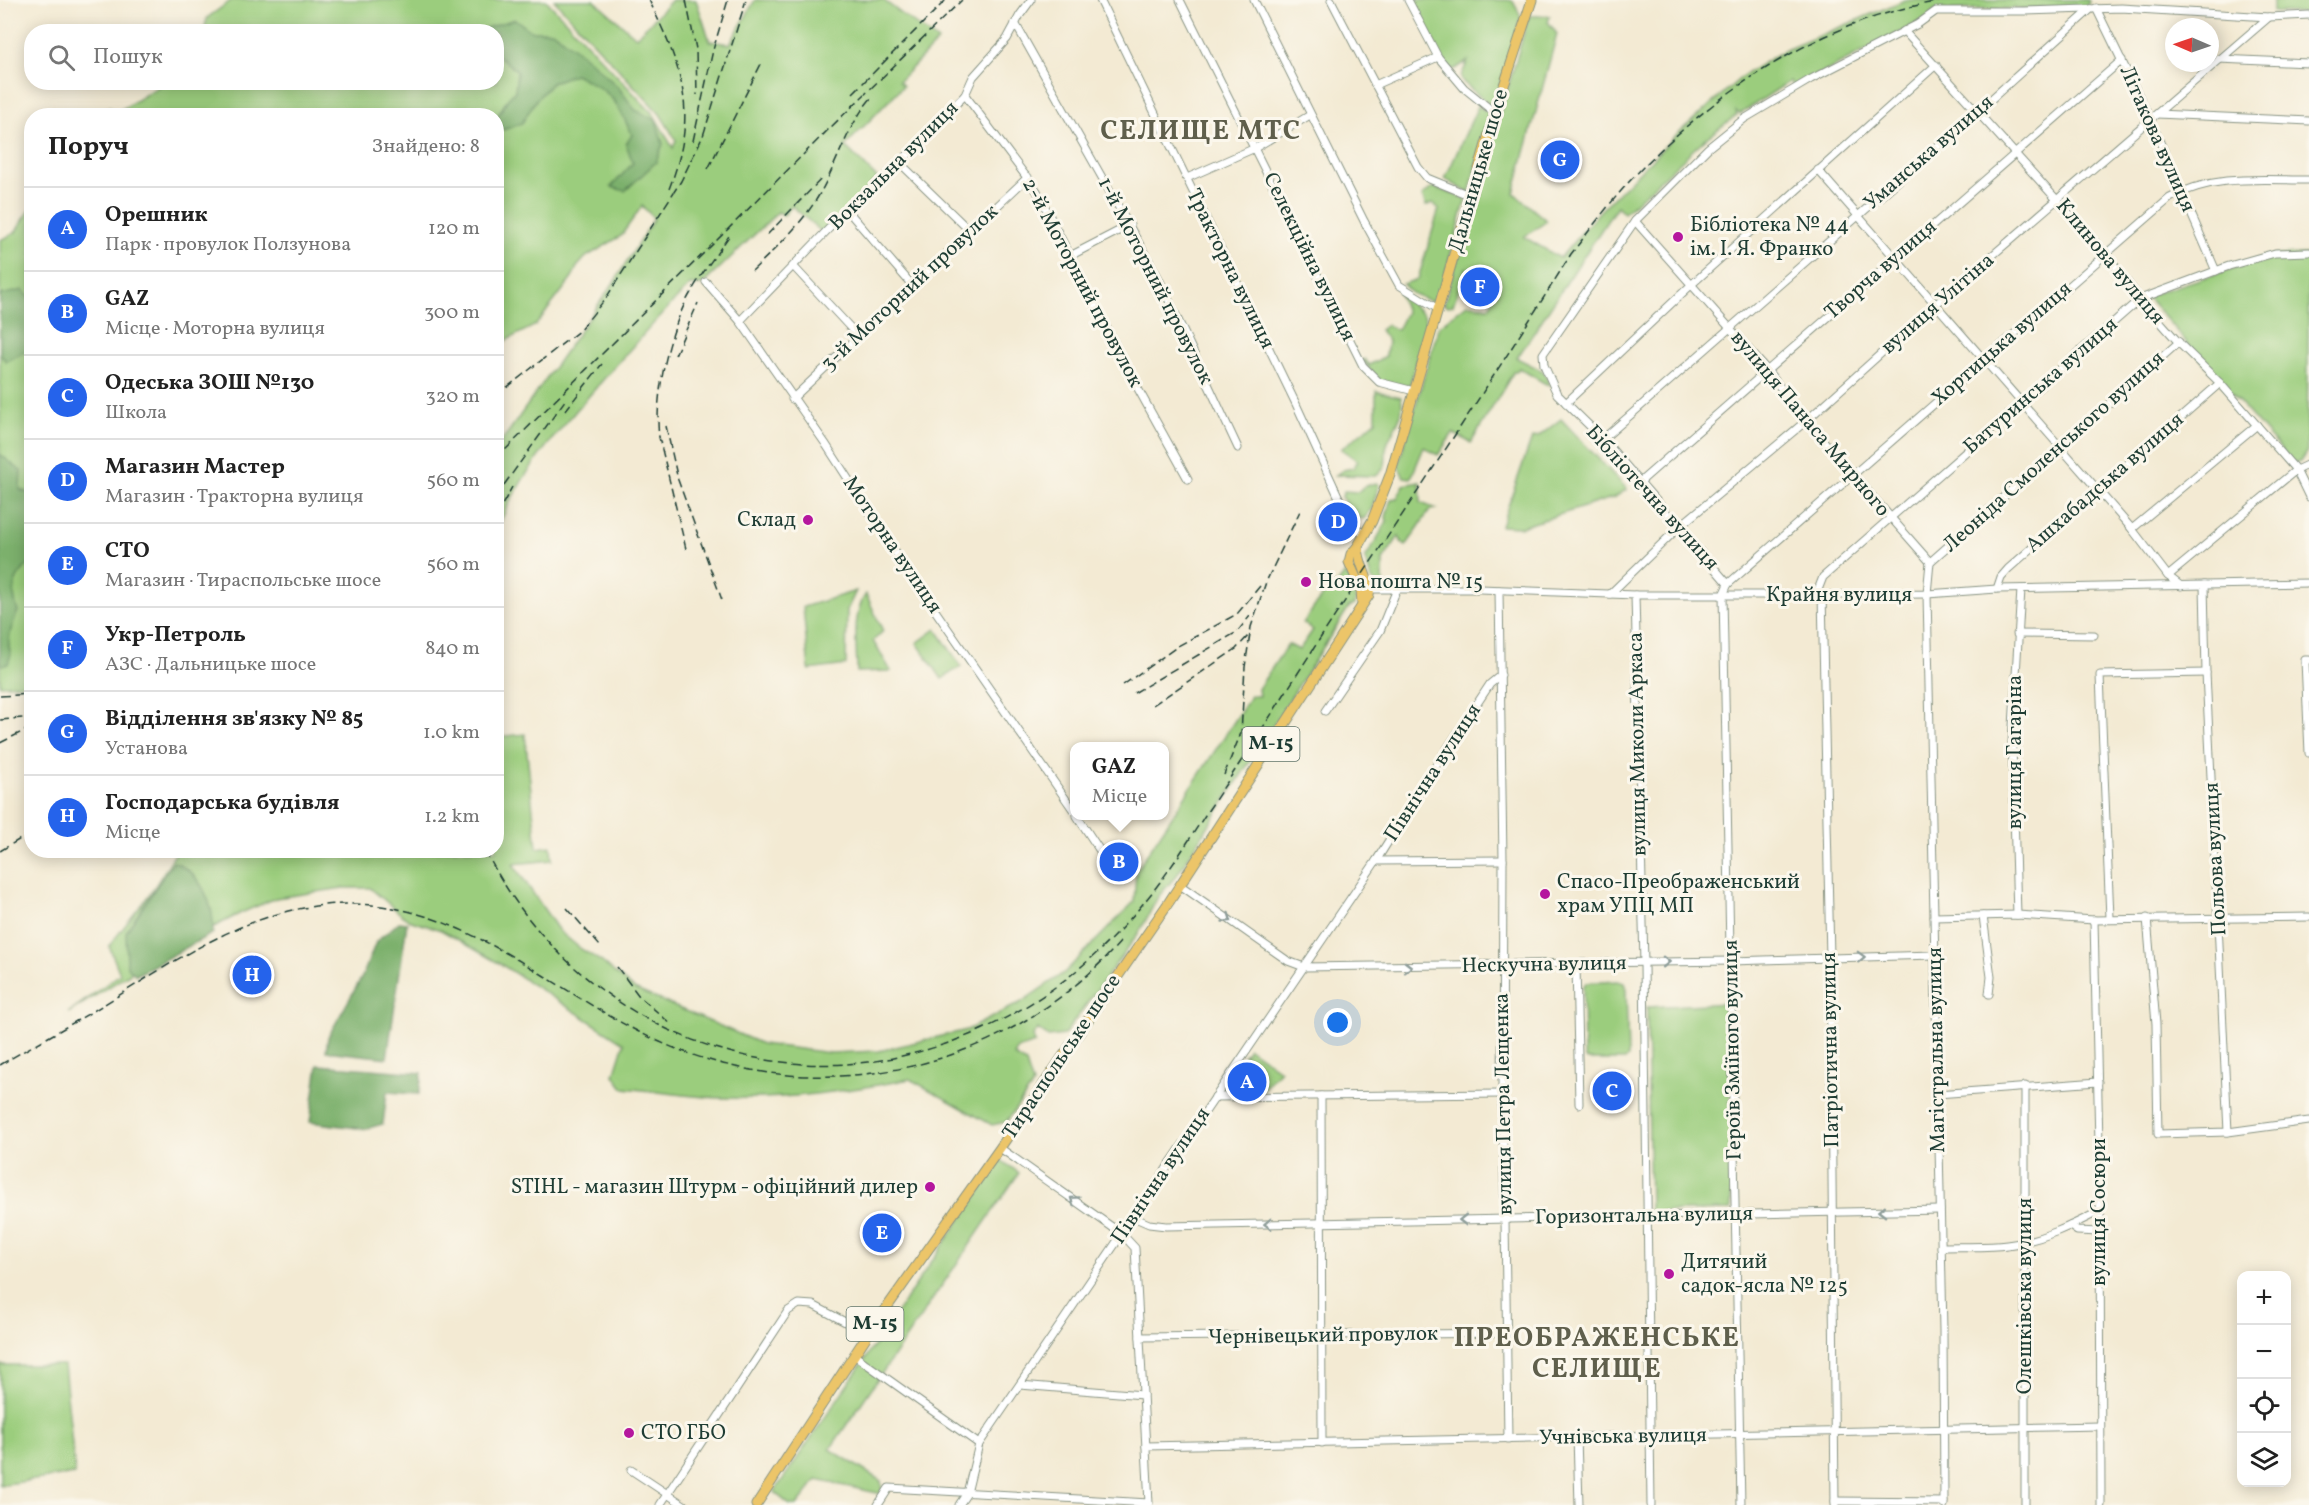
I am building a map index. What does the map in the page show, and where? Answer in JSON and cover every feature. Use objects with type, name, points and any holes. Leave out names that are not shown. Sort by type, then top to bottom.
[{"type":"main road","name":"Дальницьке шосе","points":[[1365,589],[1359,564],[1358,546],[1372,521],[1390,475],[1495,113],[1532,0]]},
{"type":"main road","name":"Тираспольське шосе","points":[[756,1505],[868,1334],[1000,1148],[1180,885],[1362,604],[1365,589]]},
{"type":"street","name":"Вокзальна вулиця","points":[[740,321],[847,210],[900,163],[965,95],[973,77],[1007,39],[1031,0]]},
{"type":"street","name":"Тракторна вулиця","points":[[1100,0],[1352,526],[1364,534]]},
{"type":"street","name":"Селекційна вулиця","points":[[1180,0],[1363,366],[1379,382],[1414,391]]},
{"type":"street","points":[[1254,0],[1310,115],[1400,285],[1438,309]]},
{"type":"street","points":[[1331,0],[1418,167],[1427,178],[1471,196]]},
{"type":"street","points":[[1408,0],[1438,57],[1464,88],[1495,113]]},
{"type":"street","points":[[1635,221],[1708,148],[1744,119],[1811,79],[1904,31],[1936,11],[2093,8],[2269,16],[2309,15]]},
{"type":"street","name":"Літакова вулиця","points":[[2093,8],[2122,60],[2150,119],[2216,271]]},
{"type":"street","name":"Уманська вулиця","points":[[1603,439],[2093,8]]},
{"type":"street","name":"вулиця Улітіна","points":[[2219,59],[2269,16]]},
{"type":"street","name":"1-й Моторний провулок","points":[[1015,23],[1158,277],[1238,448]]},
{"type":"street","name":"Клинова вулиця","points":[[1904,31],[2105,253],[2140,299],[2257,425],[2296,470],[2309,497]]},
{"type":"street","points":[[1375,85],[1438,57]]},
{"type":"street","points":[[2219,59],[2309,63]]},
{"type":"street","name":"Творча вулиця","points":[[1641,481],[2122,60]]},
{"type":"street","points":[[1566,403],[1691,285],[1936,65]]},
{"type":"street","name":"вулиця Улітіна","points":[[1610,594],[1679,526],[1806,421],[1936,304],[2204,72]]},
{"type":"street","name":"2-й Моторний провулок","points":[[965,95],[1028,177],[1131,376],[1188,479]]},
{"type":"street","points":[[2157,114],[2309,121]]},
{"type":"street","points":[[1187,178],[1255,148],[1310,115]]},
{"type":"street","points":[[900,163],[970,231]]},
{"type":"street","points":[[1818,170],[2132,529],[2168,576],[2181,585]]},
{"type":"street","name":"3-й Моторний провулок","points":[[792,399],[1028,177]]},
{"type":"street","name":"Хортицька вулиця","points":[[1728,584],[2170,198],[2182,191],[2215,181],[2309,180]]},
{"type":"street","points":[[847,210],[912,285]]},
{"type":"street","name":"вулиця Панаса Мирного","points":[[1635,221],[1767,370],[1806,421],[1930,562]]},
{"type":"street","name":"Бібліотечна вулиця","points":[[1635,221],[1543,354],[1544,365],[1557,394],[1603,439],[1641,481],[1728,584],[1723,595]]},
{"type":"street","points":[[1070,256],[1130,225]]},
{"type":"street","name":"Батуринська вулиця","points":[[1819,595],[1823,577],[2140,299],[2216,271],[2275,254],[2309,252]]},
{"type":"street","points":[[794,267],[858,336]]},
{"type":"street","name":"Моторна вулиця","points":[[706,282],[740,321],[792,399],[825,443],[905,567],[1070,805]]},
{"type":"street","name":"Леоніда Смоленського вулиця","points":[[1930,562],[2179,342]]},
{"type":"street","name":"Ашхабадська вулиця","points":[[1997,589],[2001,576],[2008,569],[2220,383]]},
{"type":"street","points":[[2132,529],[2257,425]]},
{"type":"street","points":[[2168,576],[2296,470],[2309,464]]},
{"type":"street","name":"Магістральна вулиця","points":[[1930,562],[1927,594],[1944,1503]]},
{"type":"street","name":"Крайня вулиця","points":[[1365,589],[1499,590],[1635,595],[1819,595],[2309,583]]},
{"type":"street","name":"Польова вулиця","points":[[2204,585],[2206,673],[2228,1132]]},
{"type":"street","points":[[1325,711],[1380,632],[1396,589]]},
{"type":"street","name":"вулиця Гагаріна","points":[[2017,915],[2012,744],[2021,589]]},
{"type":"street","name":"вулиця Петра Лещенка","points":[[1499,590],[1503,860],[1502,1094],[1508,1439]]},
{"type":"street","name":"вулиця Миколи Аркаса","points":[[1635,595],[1644,963],[1651,1505]]},
{"type":"street","name":"Героїв Зміїного вулиця","points":[[1723,595],[1741,1505]]},
{"type":"street","name":"Патріотична вулиця","points":[[1819,595],[1830,958],[1835,1503]]},
{"type":"street","points":[[2017,634],[2094,635]]},
{"type":"street","points":[[2307,660],[2309,753]]},
{"type":"street","points":[[2110,918],[2100,675],[2206,673]]},
{"type":"street","name":"Північна вулиця","points":[[959,1505],[967,1493],[979,1444],[1376,861],[1490,684],[1501,675]]},
{"type":"street","points":[[1080,820],[1110,866]]},
{"type":"street","points":[[1376,861],[1503,860]]},
{"type":"street","name":"Нескучна вулиця","points":[[1180,885],[1288,961],[1304,967],[1502,966],[1934,955]]},
{"type":"street","points":[[1934,917],[2017,915],[2094,920],[2309,917]]},
{"type":"street","points":[[1983,916],[1991,977],[1989,994]]},
{"type":"street","points":[[2147,918],[2156,1024],[2158,1134],[2228,1132],[2309,1121]]},
{"type":"street","name":"вулиця Сосюри","points":[[2094,920],[2100,1211],[2101,1505]]},
{"type":"street","points":[[1576,964],[1579,1104]]},
{"type":"street","points":[[1938,1094],[2098,1082]]},
{"type":"street","name":"Олешківська вулиця","points":[[2025,1086],[2025,1505]]},
{"type":"street","points":[[1215,1097],[1502,1094]]},
{"type":"street","points":[[1321,1096],[1322,1443]]},
{"type":"street","points":[[878,1505],[889,1488],[1149,1503],[1135,1248],[1122,1234],[1000,1148]]},
{"type":"street","name":"Горизонтальна вулиця","points":[[1133,1217],[1149,1224],[1166,1226],[1940,1210]]},
{"type":"street","points":[[1941,1247],[2006,1245],[2024,1242],[2070,1226],[2100,1211]]},
{"type":"street","points":[[2070,1226],[2077,1231],[2100,1232]]},
{"type":"street","points":[[660,1505],[788,1311],[799,1304],[813,1305],[868,1334]]},
{"type":"street","name":"Чернівецький провулок","points":[[1140,1338],[1506,1334]]},
{"type":"street","points":[[854,1355],[979,1444]]},
{"type":"street","points":[[1020,1385],[1143,1395]]},
{"type":"street","name":"Учнівська вулиця","points":[[1146,1446],[2100,1426]]},
{"type":"street","points":[[1577,1436],[1579,1505]]},
{"type":"street","points":[[631,1470],[684,1505]]},
{"type":"street","points":[[1046,1505],[1051,1497]]},
{"type":"street","points":[[1835,1503],[1944,1503]]},
{"type":"green space","points":[[232,0],[546,0],[654,115],[673,148],[676,140],[660,114],[554,0],[594,0],[636,37],[672,0],[696,0],[710,41],[730,44],[755,0],[883,0],[938,41],[899,81],[903,86],[845,146],[877,178],[824,234],[792,206],[784,215],[778,212],[702,285],[690,285],[630,349],[539,456],[504,514],[504,438],[615,281],[654,218],[642,206],[621,236],[586,257],[577,267],[572,278],[536,325],[504,341],[504,108],[124,108],[153,90],[504,90],[504,24],[206,24],[207,18]]},
{"type":"green space","points":[[1414,0],[1512,0],[1521,16],[1493,108],[1462,81],[1461,76],[1468,61],[1455,69],[1446,70]]},
{"type":"green space","points":[[1905,0],[2088,0],[2089,2],[2086,7],[1935,10],[1924,20],[1794,88],[1790,81],[1740,114],[1736,111],[1737,115],[1705,139],[1624,213],[1617,206],[1517,358],[1543,371],[1551,387],[1519,368],[1516,372],[1514,371],[1471,443],[1453,433],[1438,455],[1424,447],[1411,478],[1404,477],[1398,466],[1439,326],[1467,304],[1489,307],[1498,291],[1498,286],[1471,274],[1466,268],[1453,305],[1444,304],[1529,16],[1550,16],[1548,22],[1557,34],[1514,193],[1547,221],[1524,237],[1560,258],[1600,211],[1676,135],[1744,75],[1783,51]]},
{"type":"green space","points":[[2273,0],[2309,0],[2309,13],[2273,12]]},
{"type":"green space","points":[[515,19],[531,31],[552,31],[587,58],[619,88],[635,110],[656,120],[663,144],[656,162],[625,191],[611,187],[633,163],[626,144],[632,135],[611,97],[575,74],[553,82],[536,100],[522,123],[504,130],[502,108],[515,91],[517,71],[504,61],[504,24],[499,24]]},
{"type":"green space","points":[[1478,106],[1491,114],[1469,193],[1445,179]]},
{"type":"green space","points":[[1433,187],[1466,199],[1437,304],[1411,293],[1403,284],[1418,279],[1439,209],[1433,203],[1426,206],[1422,196]]},
{"type":"green space","points":[[24,219],[24,684],[0,685],[0,240],[15,233]]},
{"type":"green space","points":[[2309,254],[2307,451],[2300,462],[2292,462],[2146,296],[2275,255]]},
{"type":"green space","points":[[24,291],[24,352],[6,361],[0,354],[0,295]]},
{"type":"green space","points":[[1399,293],[1424,315],[1427,326],[1409,387],[1381,382],[1363,361],[1365,359],[1369,365],[1386,356],[1388,341],[1380,330],[1387,325],[1397,330],[1406,312]]},
{"type":"green space","points":[[1376,391],[1401,397],[1402,404],[1399,420],[1386,447],[1384,468],[1376,476],[1336,475],[1343,470],[1353,468],[1358,461],[1341,449],[1376,421]]},
{"type":"green space","points":[[1561,419],[1627,489],[1615,497],[1521,527],[1501,526],[1532,438],[1538,437]]},
{"type":"green space","points":[[0,454],[21,471],[20,490],[24,491],[24,569],[17,579],[14,590],[18,611],[9,638],[11,654],[8,664],[0,665]]},
{"type":"green space","points":[[1420,482],[1421,503],[1436,509],[1430,510],[1406,546],[1402,544],[1399,536],[1383,560],[1383,587],[1372,580],[1365,559],[1387,521],[1391,499],[1397,498],[1404,485]]},
{"type":"green space","points":[[1376,483],[1379,485],[1372,508],[1364,519],[1358,518],[1346,506],[1342,496],[1344,491],[1358,492],[1363,487]]},
{"type":"green space","points":[[1345,573],[1357,588],[1355,605],[1349,607],[1177,875],[1158,897],[1140,931],[1064,1035],[1048,1037],[1038,1029],[1033,1036],[1035,1043],[1017,1049],[1014,1056],[1026,1063],[1033,1085],[1006,1122],[992,1125],[910,1079],[842,1091],[774,1098],[715,1098],[623,1088],[614,1075],[624,1043],[502,965],[441,930],[408,920],[370,888],[343,888],[276,898],[241,913],[154,958],[68,1013],[120,974],[109,946],[152,891],[173,858],[504,858],[504,736],[525,734],[537,848],[551,846],[552,860],[513,864],[559,931],[634,989],[762,1044],[830,1053],[879,1051],[967,1030],[1020,1003],[1065,972],[1134,902],[1136,871],[1251,696],[1259,696],[1258,689],[1288,644],[1299,650],[1313,630],[1303,623],[1329,586],[1337,584]]},
{"type":"green space","points":[[856,591],[847,610],[846,665],[809,670],[803,607]]},
{"type":"green space","points":[[866,594],[883,631],[873,641],[891,671],[857,672],[858,611]]},
{"type":"green space","points":[[936,629],[961,666],[942,679],[917,643]]},
{"type":"green space","points":[[173,862],[191,873],[204,891],[212,912],[213,933],[136,975],[127,967],[126,932]]},
{"type":"green space","points":[[399,922],[407,923],[387,1058],[326,1051],[328,1037],[363,975],[376,942]]},
{"type":"green space","points":[[1618,981],[1624,983],[1626,989],[1628,1057],[1625,1060],[1588,1060],[1584,1053],[1583,986],[1586,983]]},
{"type":"green space","points":[[1729,1003],[1731,1210],[1650,1212],[1647,1007]]},
{"type":"green space","points":[[1249,1048],[1280,1070],[1259,1093],[1217,1094]]},
{"type":"green space","points":[[318,1065],[422,1073],[419,1094],[387,1092],[383,1124],[365,1129],[310,1122]]},
{"type":"green space","points":[[1001,1160],[1019,1173],[830,1449],[881,1481],[882,1494],[817,1480],[797,1505],[790,1505],[774,1492]]},
{"type":"green space","points":[[0,1365],[64,1365],[75,1474],[0,1485]]},
{"type":"railway","points":[[649,0],[671,49],[683,92],[685,114],[683,137],[669,189]]},
{"type":"railway","points":[[686,0],[696,49],[697,95]]},
{"type":"railway","points":[[693,141],[713,50],[728,0]]},
{"type":"railway","points":[[504,390],[580,330],[606,298],[681,181],[703,136],[746,0]]},
{"type":"railway","points":[[853,93],[946,0]]},
{"type":"railway","points":[[504,451],[962,0]]},
{"type":"railway","points":[[490,858],[527,917],[553,947],[582,974],[613,998],[646,1018],[719,1049],[788,1063],[859,1063],[883,1060],[942,1045],[1008,1017],[1039,998],[1096,954],[1122,928],[1163,878],[1479,398],[1571,254],[1628,183],[1696,119],[1733,90],[1772,64],[1857,23],[1901,9],[1947,0]]},
{"type":"railway","points":[[708,169],[762,62]]},
{"type":"railway","points":[[752,271],[789,235],[812,206],[826,183],[856,120],[872,97]]},
{"type":"railway","points":[[767,235],[823,177]]},
{"type":"railway","points":[[686,549],[659,437],[661,383],[670,344],[682,309],[699,279],[729,236]]},
{"type":"railway","points":[[675,355],[698,303]]},
{"type":"railway","points":[[565,411],[602,364]]},
{"type":"railway","points":[[504,485],[566,399]]},
{"type":"railway","points":[[666,426],[678,480],[722,600]]},
{"type":"railway","points":[[504,502],[512,487]]},
{"type":"railway","points":[[1224,775],[1241,733],[1245,667],[1251,627],[1266,582],[1300,511]]},
{"type":"railway","points":[[1123,685],[1178,646],[1237,614],[1260,586]]},
{"type":"railway","points":[[1134,693],[1237,632],[1250,616]]},
{"type":"railway","points":[[1153,705],[1236,649],[1249,635]]},
{"type":"railway","points":[[0,696],[24,694]]},
{"type":"railway","points":[[0,720],[24,718]]},
{"type":"railway","points":[[0,743],[24,731]]},
{"type":"railway","points":[[0,851],[24,837]]},
{"type":"railway","points":[[0,1065],[197,948],[256,921],[319,906],[353,904],[393,908],[430,918],[502,951],[639,1032],[702,1058],[767,1072],[832,1076],[897,1069],[959,1052],[1019,1024],[1073,987],[1122,940]]},
{"type":"railway","points":[[567,908],[600,946]]},
{"type":"railway","points":[[617,967],[639,996],[672,1025]]},
{"type":"place","name":"Відділення зв'язку № 85","points":[[1560,160]]},
{"type":"place","name":"Бібліотека № 44 ім. І. Я. Франко","points":[[1678,237]]},
{"type":"place","name":"Укр-Петроль","points":[[1480,287]]},
{"type":"place","name":"Склад","points":[[808,520]]},
{"type":"place","name":"Магазин Мастер","points":[[1338,522]]},
{"type":"place","name":"Нова пошта № 15","points":[[1306,582]]},
{"type":"place","name":"GAZ","points":[[1119,862]]},
{"type":"place","name":"Спасо-Преображенський храм УПЦ МП","points":[[1545,894]]},
{"type":"place","name":"Господарська будівля","points":[[252,975]]},
{"type":"place","name":"Орешник","points":[[1247,1082]]},
{"type":"place","name":"Одеська ЗОШ №130","points":[[1612,1091]]},
{"type":"place","name":"STIHL - магазин Штурм - офіційний дилер","points":[[930,1187]]},
{"type":"place","name":"СТО","points":[[882,1233]]},
{"type":"place","name":"Дитячий садок-ясла № 125","points":[[1669,1274]]},
{"type":"place","name":"СТО ГБО","points":[[629,1433]]},
{"type":"district","name":"CЕЛИЩЕ МТС","points":[[1201,132]]},
{"type":"district","name":"ПРЕОБРАЖЕНСЬКЕ СЕЛИЩЕ","points":[[1597,1354]]}]
